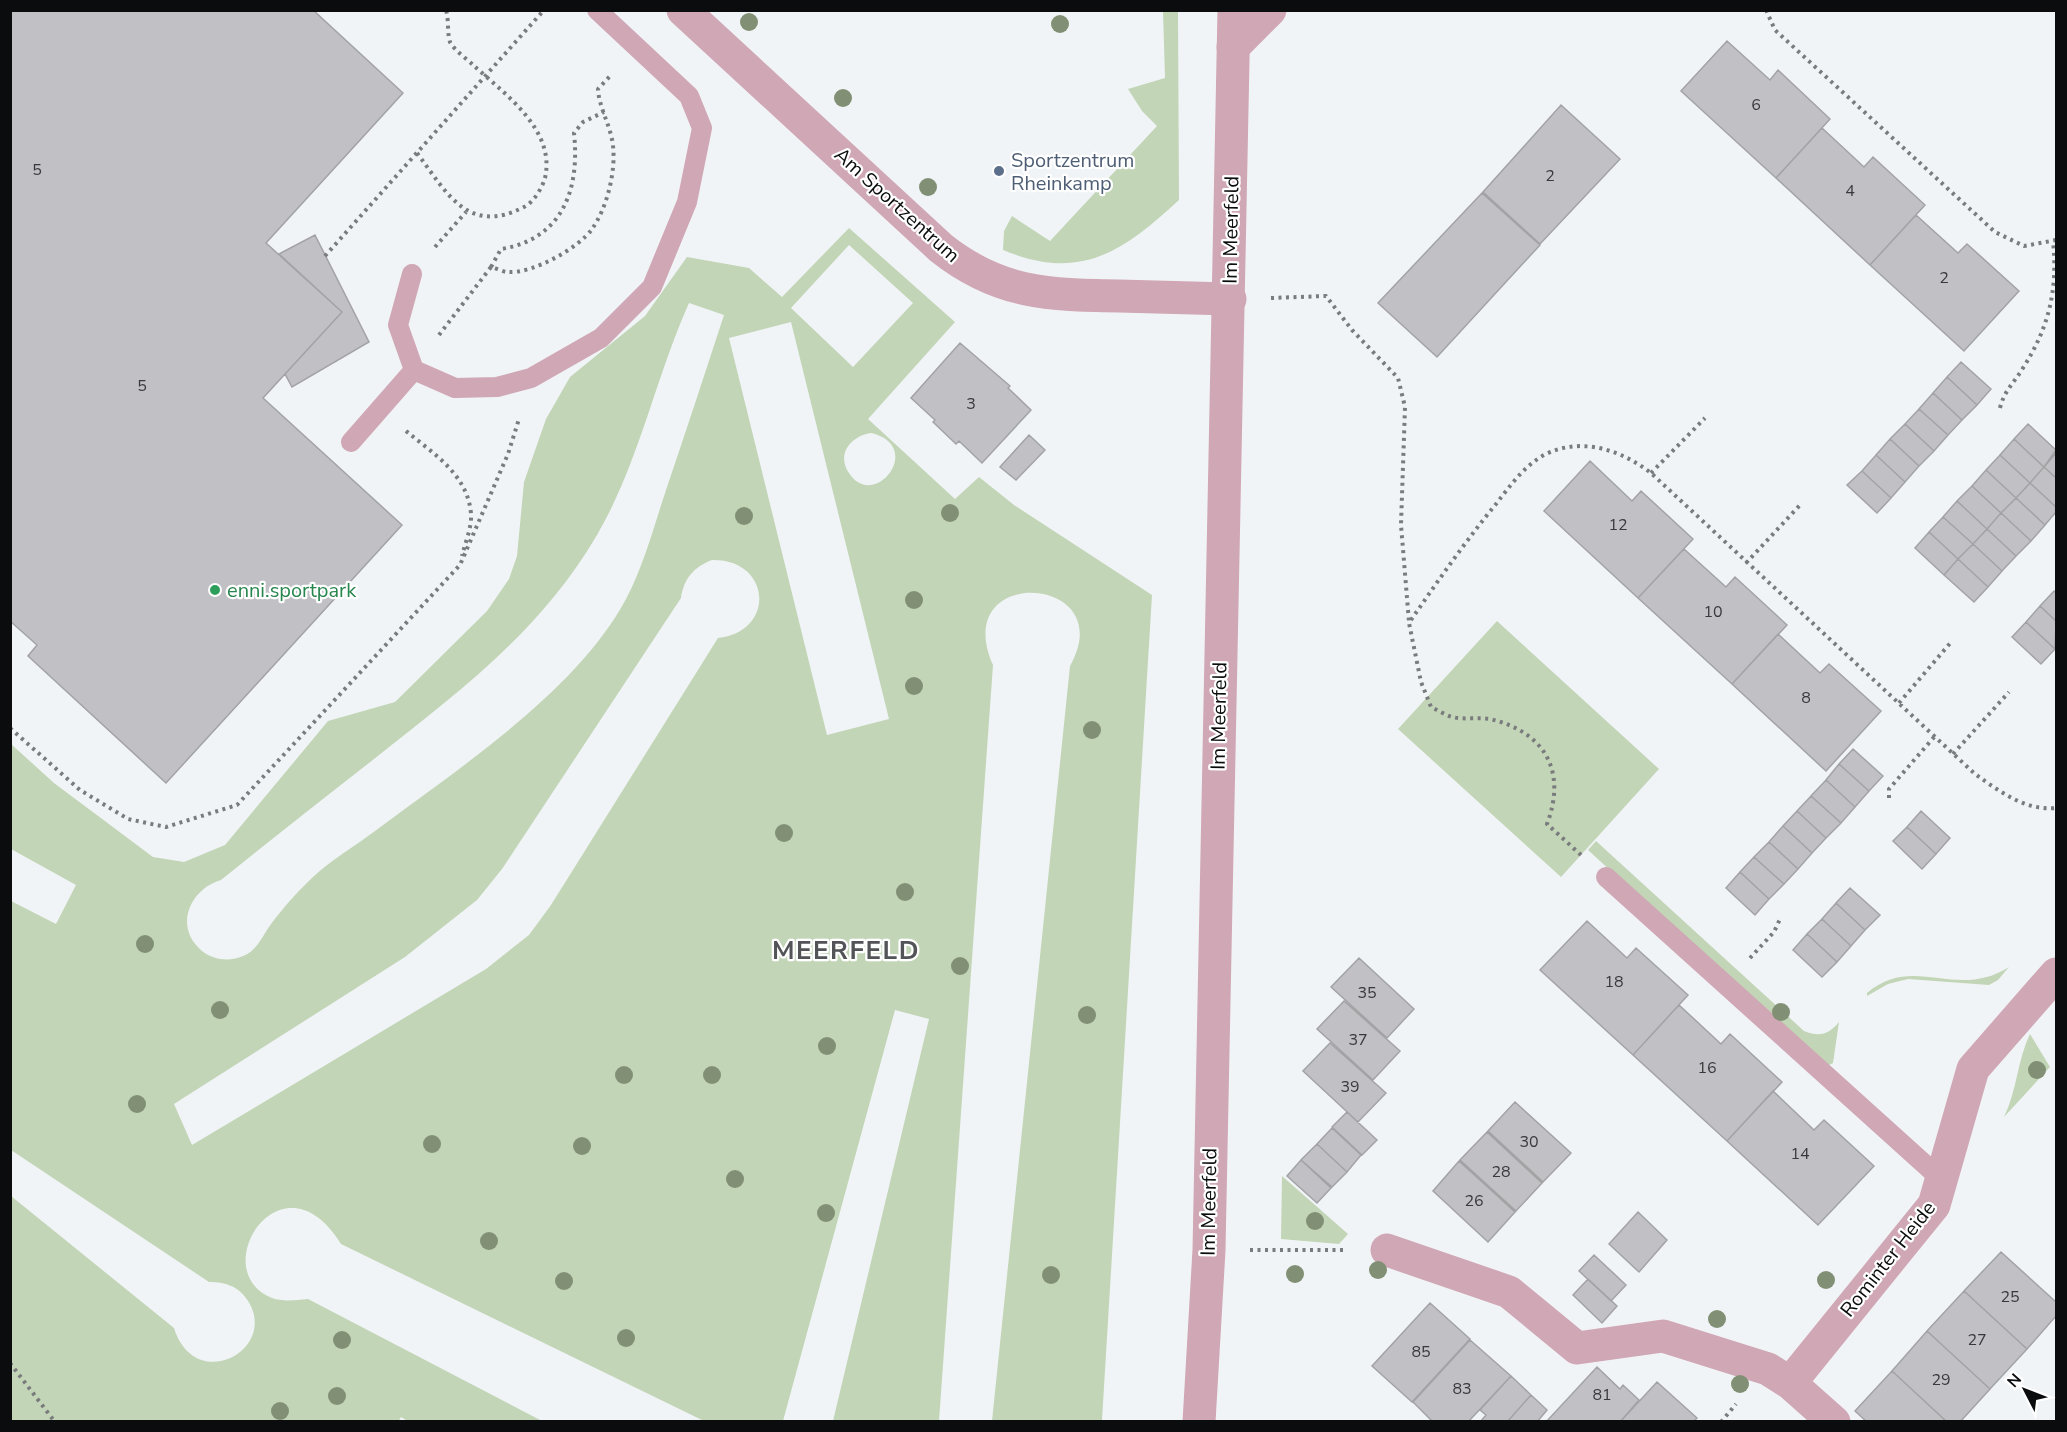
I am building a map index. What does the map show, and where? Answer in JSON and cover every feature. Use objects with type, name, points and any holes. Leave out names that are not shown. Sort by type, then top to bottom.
[{"type":"street","name":"Am Sportzentrum","points":[[683,10],[935,243],[979,274],[1012,288],[1051,295],[1230,299]]},
{"type":"street","name":"Im Meerfeld","points":[[1199,1422],[1209,1250],[1230,299],[1234,10]]},
{"type":"street","points":[[1233,47],[1270,10]]},
{"type":"street","name":"Rominter Heide","points":[[1790,1383],[1934,1205],[1973,1069],[2056,974]]},
{"type":"street","points":[[1387,1251],[1509,1292],[1577,1348],[1663,1336],[1768,1369],[1790,1383],[1834,1422]]},
{"type":"lane","points":[[412,274],[398,325],[414,370],[455,388],[497,387],[531,378],[601,338],[652,287],[687,202],[702,128],[689,96],[597,10]]},
{"type":"lane","points":[[351,442],[414,370]]},
{"type":"lane","points":[[1606,877],[1941,1179]]},
{"type":"path","points":[[417,153],[445,190],[466,212],[483,217],[506,216],[528,205],[543,186],[548,163],[544,140],[512,101],[450,43],[446,10]]},
{"type":"path","points":[[326,256],[544,10]]},
{"type":"path","points":[[1766,10],[1775,30],[1995,232],[2024,246],[2055,241],[2055,289],[2047,321],[2023,368],[2004,393],[2000,408]]},
{"type":"path","points":[[491,267],[508,272],[527,270],[568,249],[592,230],[604,205],[612,174],[613,146],[598,89],[636,46]]},
{"type":"path","points":[[455,313],[491,267],[501,249],[533,240],[559,217],[574,187],[577,128],[583,122],[604,112]]},
{"type":"path","points":[[412,274],[466,212]]},
{"type":"path","points":[[1299,297],[1326,296],[1352,330],[1398,378],[1405,407],[1401,525],[1409,623],[1421,682],[1431,707],[1453,717],[1488,719],[1518,728],[1535,740],[1547,756],[1556,784],[1547,824],[1606,877]]},
{"type":"path","points":[[10,728],[80,790],[128,819],[166,827],[237,805],[460,565],[508,454],[531,378]]},
{"type":"path","points":[[380,410],[458,476],[466,494],[471,516],[460,565]]},
{"type":"path","points":[[1651,473],[1705,418]]},
{"type":"path","points":[[1409,623],[1463,543],[1521,474],[1545,455],[1589,447],[1607,448],[1632,459],[1651,473],[1974,774],[2007,796],[2042,810],[2056,808]]},
{"type":"path","points":[[1746,563],[1801,504]]},
{"type":"path","points":[[1899,703],[1952,640]]},
{"type":"path","points":[[1953,754],[2009,692]]},
{"type":"path","points":[[1889,798],[1889,789],[1935,736]]},
{"type":"path","points":[[1725,984],[1774,932],[1780,919]]},
{"type":"path","points":[[1209,1250],[1387,1251]]},
{"type":"path","points":[[10,1362],[55,1422]]},
{"type":"green space","points":[[1163,11],[1178,11],[1179,200],[1139,234],[1099,257],[1078,262],[1055,263],[1030,259],[1003,250],[1004,231],[1012,216],[1050,241],[1157,126],[1142,111],[1128,89],[1165,78]]},
{"type":"green space","points":[[849,228],[955,322],[868,419],[955,499],[979,477],[1014,505],[1152,595],[1102,1420],[992,1421],[1070,666],[1080,635],[1074,613],[1057,598],[1034,593],[1011,596],[993,609],[986,632],[993,665],[939,1421],[833,1421],[929,1019],[895,1010],[783,1421],[704,1421],[341,1244],[318,1218],[296,1208],[275,1212],[259,1225],[248,1244],[246,1265],[253,1284],[272,1298],[308,1299],[542,1421],[409,1422],[401,1417],[398,1422],[11,1421],[11,1196],[174,1328],[184,1348],[199,1359],[215,1362],[230,1358],[244,1349],[252,1335],[255,1319],[248,1301],[236,1288],[209,1282],[11,1150],[11,901],[56,924],[76,885],[11,849],[11,744],[54,783],[153,857],[184,862],[225,845],[328,721],[395,702],[487,611],[509,579],[517,556],[524,482],[546,419],[570,377],[645,316],[687,257],[749,268],[782,297]],"holes":[[[849,245],[913,303],[853,367],[791,308]],[[689,303],[724,315],[643,559],[626,599],[604,633],[578,666],[513,726],[313,877],[296,894],[252,950],[238,958],[227,959],[216,958],[202,951],[188,931],[187,920],[189,910],[201,892],[221,880],[467,684],[524,631],[575,570],[612,507],[636,450],[666,361]],[[791,322],[889,719],[827,735],[729,338]],[[871,433],[887,440],[894,450],[895,462],[890,473],[881,481],[871,485],[859,483],[849,473],[844,459],[852,442]],[[712,560],[732,563],[746,571],[756,583],[759,596],[757,610],[750,623],[737,633],[718,638],[551,905],[529,935],[486,969],[192,1145],[174,1104],[405,957],[477,900],[502,869],[681,598],[687,579],[700,566]]]},
{"type":"green space","points":[[1497,621],[1659,769],[1561,877],[1398,729]]},
{"type":"green space","points":[[1596,841],[1804,1031],[1823,1034],[1839,1022],[1833,1063],[1825,1067],[1588,850]]},
{"type":"green space","points":[[2009,967],[1998,980],[1989,985],[1908,979],[1888,984],[1867,996],[1867,993],[1884,982],[1902,977],[1971,980],[1990,976]]},
{"type":"green space","points":[[2030,1034],[2050,1067],[2004,1117],[2012,1097],[2022,1055]]},
{"type":"green space","points":[[1282,1176],[1348,1234],[1339,1244],[1281,1239]]},
{"type":"building","points":[[10,10],[313,10],[403,93],[266,243],[342,312],[263,398],[402,525],[166,783],[28,656],[37,645],[10,621]]},
{"type":"building","points":[[1727,41],[1770,80],[1778,70],[1830,119],[1776,178],[1681,91]]},
{"type":"building","points":[[1561,105],[1620,159],[1540,244],[1483,192]]},
{"type":"building","points":[[1822,128],[1864,167],[1873,157],[1925,205],[1870,265],[1776,178]]},
{"type":"building","points":[[1482,193],[1540,245],[1437,357],[1378,303]]},
{"type":"building","points":[[1916,215],[1958,253],[1967,244],[2019,291],[1964,351],[1870,265]]},
{"type":"building","points":[[315,235],[369,342],[292,387],[285,374],[342,312],[279,254]]},
{"type":"building","points":[[960,343],[1010,386],[1008,388],[1031,410],[982,463],[959,441],[956,444],[911,398]]},
{"type":"building","points":[[1961,362],[1991,389],[1977,405],[1947,377]]},
{"type":"building","points":[[1947,377],[1977,405],[1962,420],[1933,393]]},
{"type":"building","points":[[1933,393],[1962,420],[1948,435],[1919,409]]},
{"type":"building","points":[[1919,409],[1948,435],[1934,451],[1905,424]]},
{"type":"building","points":[[1905,424],[1934,451],[1919,466],[1890,439]]},
{"type":"building","points":[[2028,424],[2056,450],[2044,467],[2014,439]]},
{"type":"building","points":[[1029,435],[1045,450],[1016,480],[1000,467]]},
{"type":"building","points":[[1890,439],[1919,466],[1905,482],[1876,455]]},
{"type":"building","points":[[2014,439],[2044,467],[2030,483],[2000,455]]},
{"type":"building","points":[[2056,453],[2056,478],[2044,467]]},
{"type":"building","points":[[1876,455],[1905,482],[1891,498],[1862,471]]},
{"type":"building","points":[[2000,455],[2030,483],[2016,498],[1986,470]]},
{"type":"building","points":[[1590,461],[1632,501],[1641,491],[1693,539],[1638,598],[1544,511]]},
{"type":"building","points":[[2044,467],[2056,478],[2056,507],[2030,483]]},
{"type":"building","points":[[1986,470],[2016,498],[2001,513],[1972,486]]},
{"type":"building","points":[[1862,471],[1891,498],[1877,513],[1847,485]]},
{"type":"building","points":[[2030,483],[2056,507],[2056,512],[2045,525],[2016,498]]},
{"type":"building","points":[[1972,486],[2001,513],[1987,529],[1957,501]]},
{"type":"building","points":[[2016,498],[2045,525],[2031,541],[2001,513]]},
{"type":"building","points":[[1957,501],[1987,529],[1973,544],[1943,517]]},
{"type":"building","points":[[2001,513],[2031,541],[2016,556],[1987,529]]},
{"type":"building","points":[[1943,517],[1973,544],[1958,559],[1929,532]]},
{"type":"building","points":[[1987,529],[2016,556],[2002,571],[1973,544]]},
{"type":"building","points":[[1929,532],[1958,559],[1944,575],[1915,548]]},
{"type":"building","points":[[1973,544],[2002,571],[1988,587],[1958,559]]},
{"type":"building","points":[[1684,549],[1726,587],[1735,577],[1787,625],[1732,684],[1638,598]]},
{"type":"building","points":[[1958,559],[1988,587],[1974,602],[1944,575]]},
{"type":"building","points":[[2054,591],[2056,593],[2056,621],[2040,606]]},
{"type":"building","points":[[2040,606],[2056,621],[2055,649],[2026,622]]},
{"type":"building","points":[[2026,622],[2055,649],[2041,664],[2012,637]]},
{"type":"building","points":[[1778,634],[1820,673],[1829,664],[1881,711],[1826,771],[1732,684]]},
{"type":"building","points":[[1853,749],[1883,776],[1869,791],[1839,764]]},
{"type":"building","points":[[1839,764],[1869,791],[1855,807],[1826,780]]},
{"type":"building","points":[[1826,780],[1855,807],[1841,823],[1811,796]]},
{"type":"building","points":[[1811,796],[1841,823],[1826,838],[1797,811]]},
{"type":"building","points":[[1797,811],[1826,838],[1812,853],[1783,826]]},
{"type":"building","points":[[1921,811],[1950,838],[1936,854],[1907,827]]},
{"type":"building","points":[[1783,826],[1812,853],[1798,869],[1769,842]]},
{"type":"building","points":[[1907,827],[1936,854],[1922,869],[1893,841]]},
{"type":"building","points":[[1769,842],[1798,869],[1784,884],[1754,857]]},
{"type":"building","points":[[1754,857],[1784,884],[1769,899],[1740,872]]},
{"type":"building","points":[[1740,872],[1769,899],[1755,915],[1726,888]]},
{"type":"building","points":[[1850,888],[1880,915],[1865,930],[1836,903]]},
{"type":"building","points":[[1836,903],[1865,930],[1851,946],[1822,919]]},
{"type":"building","points":[[1822,919],[1851,946],[1837,962],[1807,934]]},
{"type":"building","points":[[1587,921],[1627,958],[1636,948],[1688,995],[1633,1055],[1540,970]]},
{"type":"building","points":[[1807,934],[1837,962],[1822,977],[1793,950]]},
{"type":"building","points":[[1359,958],[1414,1009],[1387,1038],[1331,987]]},
{"type":"building","points":[[1344,1001],[1400,1051],[1373,1080],[1317,1029]]},
{"type":"building","points":[[1679,1005],[1721,1044],[1730,1034],[1782,1082],[1727,1141],[1633,1055]]},
{"type":"building","points":[[1330,1043],[1386,1093],[1358,1122],[1303,1071]]},
{"type":"building","points":[[1773,1091],[1814,1130],[1824,1120],[1874,1166],[1818,1225],[1727,1141]]},
{"type":"building","points":[[1515,1102],[1571,1153],[1543,1182],[1488,1131]]},
{"type":"building","points":[[1347,1112],[1377,1140],[1362,1155],[1332,1127]]},
{"type":"building","points":[[1332,1128],[1361,1155],[1347,1172],[1317,1144]]},
{"type":"building","points":[[1487,1132],[1542,1183],[1516,1211],[1460,1160]]},
{"type":"building","points":[[1317,1144],[1347,1172],[1332,1187],[1301,1160]]},
{"type":"building","points":[[1301,1160],[1331,1188],[1317,1203],[1287,1176]]},
{"type":"building","points":[[1459,1161],[1515,1212],[1488,1242],[1433,1191]]},
{"type":"building","points":[[1638,1212],[1667,1240],[1639,1272],[1609,1244]]},
{"type":"building","points":[[2001,1252],[2056,1302],[2056,1316],[2027,1349],[1964,1291]]},
{"type":"building","points":[[1594,1255],[1626,1285],[1611,1301],[1579,1271]]},
{"type":"building","points":[[1588,1279],[1617,1306],[1602,1323],[1573,1295]]},
{"type":"building","points":[[1964,1291],[2027,1349],[1990,1389],[1927,1331]]},
{"type":"building","points":[[1430,1303],[1470,1339],[1412,1402],[1372,1366]]},
{"type":"building","points":[[1927,1331],[1990,1389],[1960,1422],[1947,1422],[1892,1371]]},
{"type":"building","points":[[1470,1340],[1511,1376],[1468,1422],[1433,1422],[1413,1402]]},
{"type":"building","points":[[1597,1367],[1620,1389],[1623,1385],[1639,1400],[1620,1422],[1546,1422]]},
{"type":"building","points":[[1892,1371],[1947,1422],[1867,1422],[1855,1411]]},
{"type":"building","points":[[1511,1376],[1531,1395],[1507,1422],[1480,1422],[1486,1415],[1480,1410]]},
{"type":"building","points":[[1657,1382],[1697,1418],[1693,1422],[1620,1422]]},
{"type":"building","points":[[1531,1395],[1547,1410],[1537,1422],[1507,1422]]},
{"type":"place","name":"Sportzentrum Rheinkamp","points":[[999,171]]},
{"type":"place","name":"enni.sportpark","points":[[215,590]]},
{"type":"district","name":"MEERFELD","points":[[846,950]]}]
